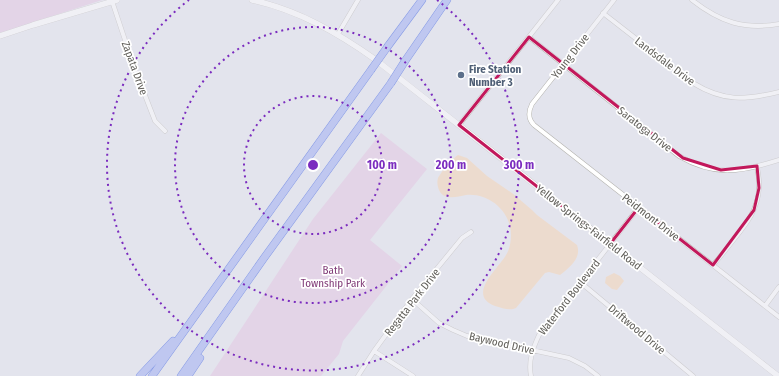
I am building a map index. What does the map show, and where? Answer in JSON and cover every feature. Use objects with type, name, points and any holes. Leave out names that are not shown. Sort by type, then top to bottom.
[{"type":"highway","points":[[152,376],[422,0]]},
{"type":"highway","points":[[181,376],[264,258],[391,83],[447,0]]},
{"type":"highway","points":[[188,376],[264,258]]},
{"type":"highway","points":[[140,376],[174,340],[207,299]]},
{"type":"main road","name":"Yellow Springs-Fairfield Road","points":[[252,0],[297,14],[316,23],[338,34],[376,60],[778,376]]},
{"type":"main road","points":[[0,36],[115,1]]},
{"type":"street","points":[[338,34],[358,0]]},
{"type":"street","points":[[459,126],[558,0]]},
{"type":"street","name":"Young Drive","points":[[529,113],[532,104],[614,0]]},
{"type":"street","points":[[692,0],[708,11],[730,22],[758,26],[779,24]]},
{"type":"street","name":"Zapata Drive","points":[[115,1],[119,24],[155,121],[165,131]]},
{"type":"street","name":"Landsdale Drive","points":[[604,13],[693,83],[703,89],[720,95],[739,98],[759,97],[779,92]]},
{"type":"street","name":"Saratoga Drive","points":[[529,38],[679,156],[704,167],[722,170],[739,170],[779,160]]},
{"type":"street","name":"Peidmont Drive","points":[[529,113],[530,120],[534,125],[779,317]]},
{"type":"street","points":[[714,266],[748,222],[754,210],[758,199],[760,182],[757,166]]},
{"type":"street","name":"Waterford Boulevard","points":[[531,376],[529,368],[532,350],[539,335],[639,207]]},
{"type":"street","name":"Regatta Park Drive","points":[[358,376],[374,351],[412,299],[462,238],[471,232]]},
{"type":"street","name":"Driftwood Drive","points":[[580,282],[693,376]]},
{"type":"street","points":[[765,306],[779,287]]},
{"type":"street","name":"Baywood Drive","points":[[412,299],[439,323],[467,336],[569,358],[585,366],[598,376]]},
{"type":"street","points":[[374,351],[413,376]]},
{"type":"highlighted area","points":[[529,37],[683,158],[721,170],[757,166],[759,188],[754,210],[713,265],[639,207],[610,244],[459,125]]},
{"type":"green space","points":[[0,0],[102,0],[0,33]]},
{"type":"green space","name":"Bath Township Park","points":[[381,133],[427,169],[370,240],[402,266],[343,341],[339,354],[321,376],[210,376],[313,219]]},
{"type":"shaded area","points":[[458,155],[467,158],[487,176],[512,193],[537,215],[577,245],[578,254],[571,266],[560,275],[549,272],[545,273],[514,309],[495,306],[487,301],[483,295],[484,289],[491,274],[508,252],[510,245],[510,226],[504,212],[493,202],[480,196],[466,195],[448,197],[443,195],[438,188],[438,178],[447,165]]},
{"type":"shaded area","points":[[614,273],[620,276],[624,281],[617,290],[612,289],[605,283],[606,277]]},
{"type":"place","name":"Fire Station Number 3","points":[[461,75]]}]
